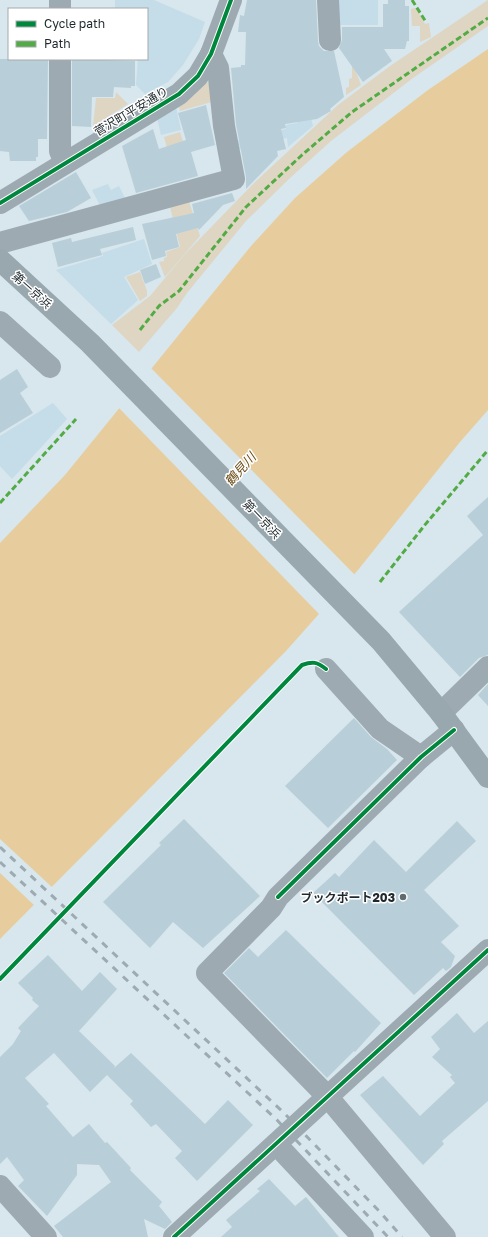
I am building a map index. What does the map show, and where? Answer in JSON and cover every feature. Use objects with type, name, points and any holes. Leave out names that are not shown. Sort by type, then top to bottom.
[{"type":"highway","name":"第一京浜","points":[[0,260],[90,343],[380,641],[447,722],[488,777]]},
{"type":"street","name":"菅沢町平安通り","points":[[0,203],[179,94],[198,76],[211,54],[231,0]]},
{"type":"street","points":[[328,0],[330,40]]},
{"type":"street","points":[[0,243],[234,179],[224,126],[218,68],[211,54]]},
{"type":"street","points":[[60,60],[60,151],[65,163]]},
{"type":"street","points":[[0,322],[50,367]]},
{"type":"street","points":[[445,1237],[327,1096],[207,973],[271,908],[278,897],[421,757],[488,667]]},
{"type":"street","points":[[326,669],[380,730],[421,757]]},
{"type":"street","points":[[174,1237],[488,950]]},
{"type":"street","points":[[276,1144],[363,1237]]},
{"type":"street","points":[[0,1186],[46,1237]]},
{"type":"shaded area","points":[[115,0],[154,0],[205,22],[199,39],[183,65],[168,82],[145,94],[136,85],[138,60],[148,60],[148,8],[115,8]]},
{"type":"shaded area","points":[[332,0],[378,0],[378,25],[332,25]]},
{"type":"shaded area","points":[[488,0],[488,26],[413,78],[331,141],[289,179],[246,221],[187,293],[177,308],[139,352],[112,325],[150,296],[185,254],[254,183],[338,105],[390,66]]},
{"type":"shaded area","points":[[416,8],[425,24],[429,23],[431,37],[420,42],[420,26],[412,26],[411,9]]},
{"type":"shaded area","points":[[354,66],[361,85],[346,95],[346,88],[349,87],[349,79],[352,78],[352,67]]},
{"type":"shaded area","points":[[206,81],[214,88],[215,101],[180,111],[179,107]]},
{"type":"shaded area","points":[[116,92],[128,104],[93,126],[96,98],[115,98]]},
{"type":"shaded area","points":[[176,107],[181,130],[161,135],[157,118]]},
{"type":"shaded area","points":[[311,118],[313,126],[288,147],[287,138],[237,150],[235,141],[286,129],[286,125],[297,123],[297,120]]},
{"type":"shaded area","points":[[180,132],[187,154],[170,159],[164,137]]},
{"type":"shaded area","points":[[108,184],[111,190],[119,186],[126,200],[101,207],[92,190]]},
{"type":"shaded area","points":[[188,198],[200,236],[165,277],[159,262],[164,261],[164,258],[167,257],[166,252],[180,247],[169,203]]},
{"type":"shaded area","points":[[144,239],[152,264],[124,277],[138,300],[111,324],[56,270],[103,256],[102,253]]},
{"type":"shaded area","points":[[140,272],[147,291],[147,296],[140,301],[126,277]]},
{"type":"shaded area","points":[[53,403],[67,419],[12,479],[0,466],[0,436]]},
{"type":"water","name":"鶴見川","points":[[488,49],[488,410],[460,442],[358,570],[286,651],[0,939],[0,543],[65,475],[251,246],[295,198],[347,152],[428,90]]},
{"type":"pier","points":[[150,367],[356,576],[320,615],[118,407]]},
{"type":"pier","points":[[0,839],[53,888],[35,906],[0,873]]},
{"type":"building","points":[[247,0],[316,0],[319,46],[324,51],[334,51],[344,97],[330,109],[331,111],[317,119],[285,124],[286,128],[281,129],[286,149],[277,151],[278,156],[246,189],[246,177],[236,124],[231,68],[245,65],[246,32],[238,32],[240,15],[244,16]]},
{"type":"building","points":[[388,0],[405,0],[405,6],[409,6],[409,41],[407,41],[405,49],[384,49],[392,61],[363,82],[339,48],[342,40],[342,27],[383,27],[383,4],[388,4]]},
{"type":"building","points":[[0,59],[48,60],[47,139],[38,139],[38,157],[36,157],[36,161],[10,161],[9,152],[0,151]]},
{"type":"building","points":[[72,60],[135,61],[135,86],[131,86],[131,88],[114,87],[113,97],[92,97],[91,127],[72,126]]},
{"type":"building","points":[[206,105],[215,145],[191,152],[198,176],[136,193],[122,146],[153,129],[159,149],[186,140],[178,113]]},
{"type":"building","points":[[76,172],[91,198],[67,212],[29,221],[19,206]]},
{"type":"building","points":[[232,193],[235,201],[223,205],[199,230],[198,228],[176,234],[179,247],[165,251],[166,256],[152,260],[142,224],[194,213],[192,204]]},
{"type":"building","points":[[133,227],[136,240],[100,249],[102,255],[58,267],[52,243],[71,238],[72,242]]},
{"type":"building","points":[[156,264],[161,277],[145,284],[140,270]]},
{"type":"building","points":[[17,369],[28,387],[20,393],[33,413],[0,433],[0,380]]},
{"type":"building","points":[[488,497],[488,655],[479,658],[460,677],[399,612],[483,535],[467,516]]},
{"type":"building","points":[[488,684],[488,706],[478,695]]},
{"type":"building","points":[[354,718],[371,737],[387,749],[397,760],[328,828],[285,786]]},
{"type":"building","points":[[184,819],[260,896],[203,948],[173,922],[150,948],[103,902],[161,845],[159,843]]},
{"type":"building","points":[[457,821],[476,841],[424,890],[459,926],[441,942],[455,956],[451,967],[446,971],[443,968],[414,995],[313,893],[335,873],[339,877],[374,840],[406,872]]},
{"type":"building","points":[[286,930],[381,1023],[355,1052],[354,1051],[327,1078],[224,973],[249,948],[258,957]]},
{"type":"building","points":[[48,955],[82,991],[100,972],[117,989],[79,1031],[115,1066],[114,1068],[131,1053],[205,1124],[228,1100],[253,1125],[197,1181],[175,1158],[182,1151],[156,1124],[151,1127],[130,1104],[133,1101],[107,1075],[90,1092],[54,1053],[25,1078],[49,1104],[46,1106],[73,1137],[89,1124],[105,1143],[107,1142],[131,1168],[130,1170],[162,1202],[159,1206],[172,1222],[165,1229],[144,1219],[148,1237],[63,1237],[54,1226],[111,1182],[99,1165],[77,1164],[77,1175],[47,1216],[18,1186],[24,1180],[7,1157],[0,1164],[0,1057],[13,1044],[21,1031],[18,1028],[39,1006],[18,983]]},
{"type":"building","points":[[457,1013],[474,1033],[488,1021],[488,1101],[442,1141],[444,1144],[423,1165],[360,1095],[383,1076],[420,1116],[455,1083],[450,1077],[452,1075],[432,1057],[440,1049],[431,1037]]},
{"type":"building","points":[[269,1179],[295,1206],[306,1197],[339,1237],[221,1237],[232,1227],[226,1220],[260,1191],[257,1189]]},
{"type":"railway","points":[[0,847],[284,1113],[380,1212],[402,1237]]},
{"type":"railway","points":[[0,862],[277,1120],[388,1237]]},
{"type":"marked path","points":[[412,0],[426,22]]},
{"type":"marked path","points":[[140,330],[159,306],[179,291],[246,207],[302,155],[352,112],[488,18]]},
{"type":"marked path","points":[[0,503],[76,419]]},
{"type":"marked path","points":[[380,582],[424,526],[488,450]]},
{"type":"cycle path","points":[[0,203],[179,94],[198,76],[211,54],[231,0]]},
{"type":"cycle path","points":[[0,979],[302,665],[315,663],[326,669]]},
{"type":"cycle path","points":[[278,897],[421,757],[454,730]]},
{"type":"cycle path","points":[[174,1237],[488,950]]},
{"type":"place","name":"ブックポート203","points":[[403,897]]}]
